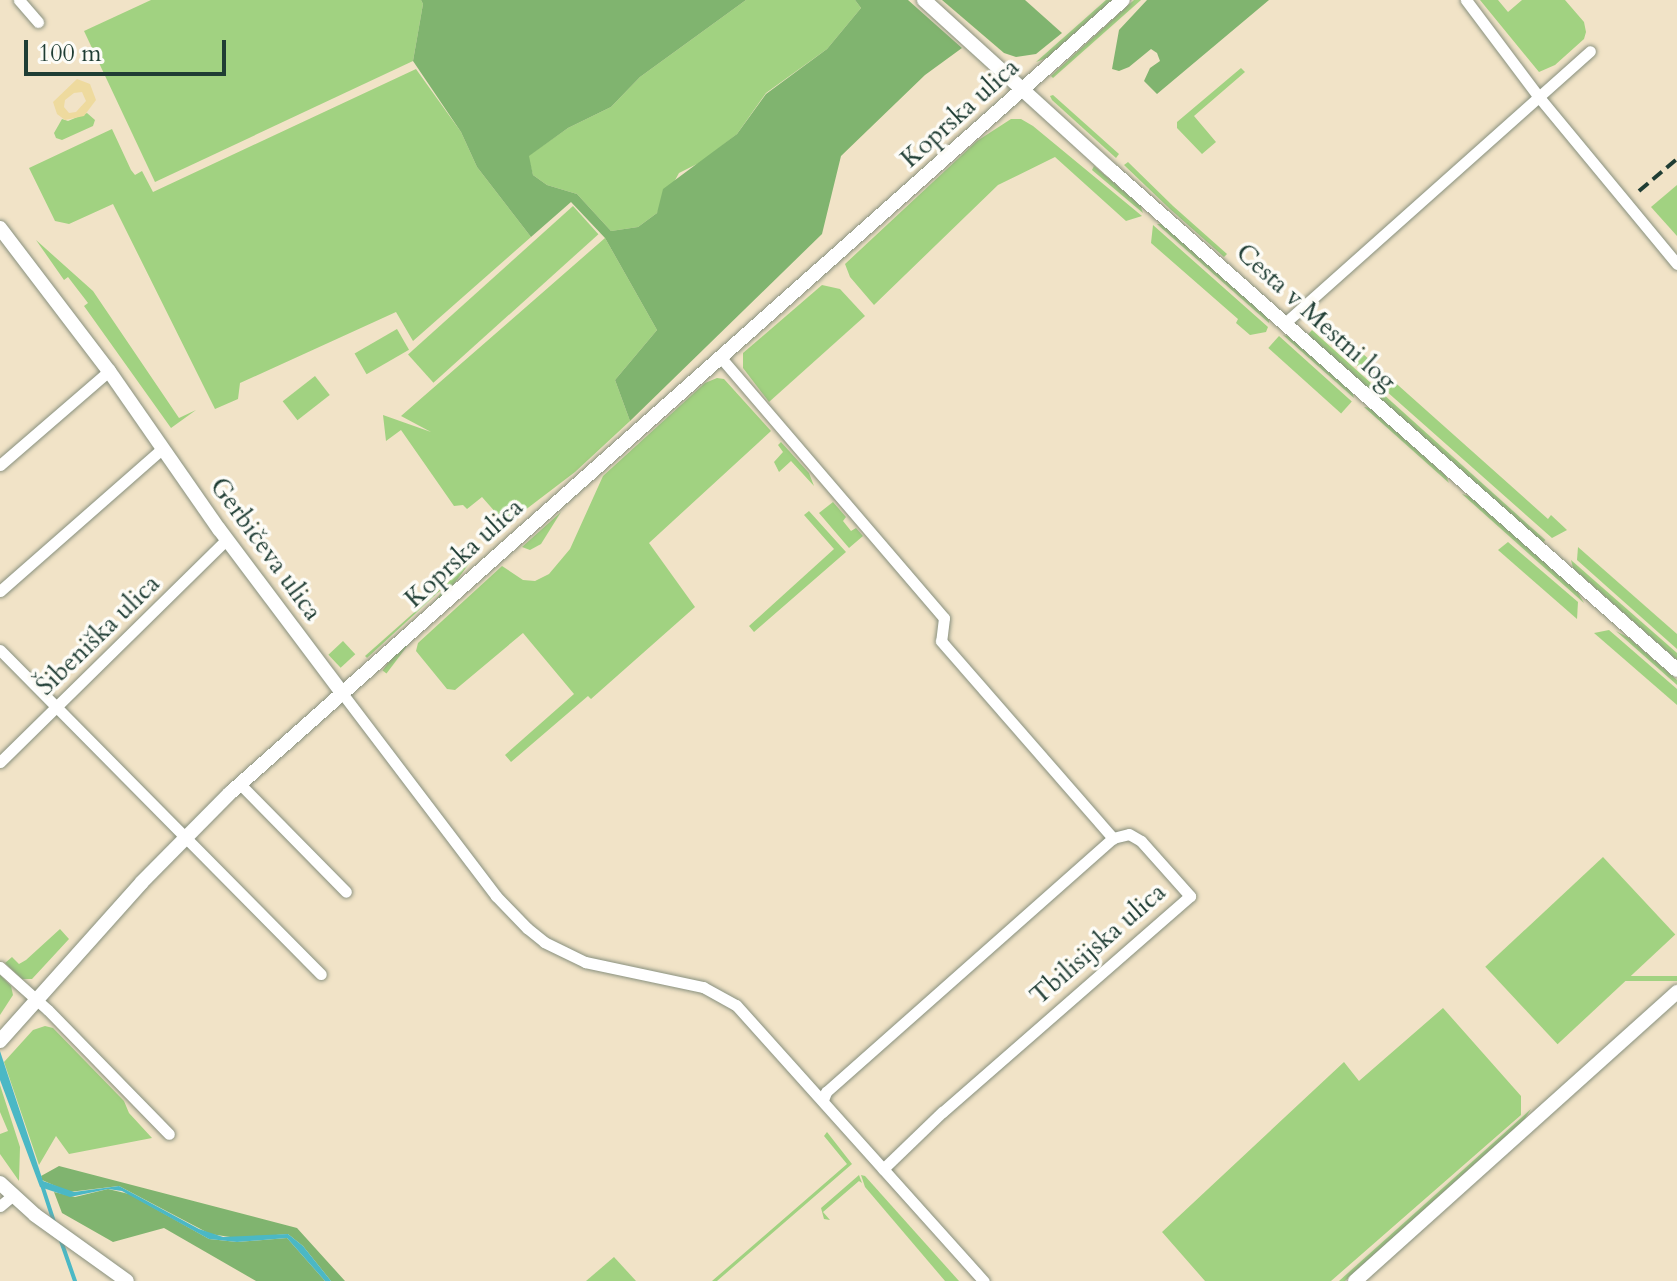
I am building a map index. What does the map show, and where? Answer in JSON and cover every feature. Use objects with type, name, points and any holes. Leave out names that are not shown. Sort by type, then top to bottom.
[{"type":"street","points":[[19,0],[38,22]]},
{"type":"street","name":"Cesta v Mestni log","points":[[924,0],[1677,670]]},
{"type":"street","name":"Koprska ulica","points":[[0,1041],[186,836],[240,784],[1123,0]]},
{"type":"street","points":[[1466,0],[1538,96],[1677,264]]},
{"type":"street","points":[[1286,322],[1590,51]]},
{"type":"street","name":"Gerbičeva ulica","points":[[0,228],[109,371],[227,539],[496,896],[544,942],[585,962],[671,979],[725,997],[749,1017],[823,1100]]},
{"type":"street","points":[[722,359],[944,618],[941,641],[1113,838],[826,1092],[823,1100],[984,1281]]},
{"type":"street","points":[[0,465],[109,371]]},
{"type":"street","points":[[0,591],[163,448]]},
{"type":"street","name":"Šibeniška ulica","points":[[0,762],[227,539]]},
{"type":"street","points":[[0,650],[321,974]]},
{"type":"street","points":[[240,784],[346,892]]},
{"type":"street","name":"Tbilisijska ulica","points":[[883,1169],[942,1112],[1190,896],[1141,841],[1129,834],[1113,838]]},
{"type":"street","points":[[0,967],[169,1134]]},
{"type":"street","points":[[1355,1281],[1677,992]]},
{"type":"street","points":[[0,1183],[35,1215],[127,1281]]},
{"type":"street","points":[[0,1206],[12,1196]]},
{"type":"green space","points":[[151,0],[421,0],[423,4],[413,61],[155,182],[84,31]]},
{"type":"green space","points":[[421,0],[746,0],[640,77],[611,107],[568,128],[529,156],[533,175],[547,185],[577,194],[611,231],[638,227],[657,213],[663,189],[737,134],[766,94],[827,49],[861,8],[855,0],[908,0],[962,48],[925,75],[841,156],[822,234],[630,421],[615,380],[657,330],[605,238],[571,202],[531,237],[477,167],[461,132],[413,61],[423,4]]},
{"type":"green space","points":[[746,0],[855,0],[861,8],[827,49],[766,93],[737,134],[701,162],[679,173],[657,213],[638,227],[611,231],[577,194],[547,185],[533,175],[528,156],[568,128],[611,107],[640,77]]},
{"type":"green space","points":[[942,0],[1025,0],[1062,33],[1036,54],[1016,57],[1004,53]]},
{"type":"green space","points":[[1106,0],[1112,0],[1047,58],[1036,62]]},
{"type":"green space","points":[[1134,0],[1141,0],[1053,78],[1051,76]]},
{"type":"green space","points":[[1147,0],[1269,0],[1157,94],[1144,81],[1150,68],[1160,61],[1151,49],[1129,67],[1119,71],[1112,69],[1119,30]]},
{"type":"green space","points":[[1480,0],[1498,0],[1508,12],[1522,0],[1565,0],[1584,22],[1584,39],[1555,65],[1539,72]]},
{"type":"green space","points":[[1241,68],[1245,72],[1194,116],[1216,142],[1202,154],[1177,128],[1177,122]]},
{"type":"green space","points":[[416,69],[461,132],[477,167],[531,237],[413,341],[396,312],[240,383],[238,399],[215,409],[113,204],[69,224],[55,221],[29,168],[112,129],[131,170],[135,175],[142,171],[153,192]]},
{"type":"green space","points":[[1053,95],[1119,154],[1116,158],[1052,100],[1050,96]]},
{"type":"green space","points":[[87,113],[95,120],[93,126],[62,140],[56,138],[54,133],[62,119],[68,121]]},
{"type":"green space","points":[[1011,119],[1021,119],[1033,126],[1142,216],[1126,221],[1055,157],[998,185],[874,305],[850,277],[845,264],[977,141]]},
{"type":"green space","points":[[1128,162],[1227,254],[1224,257],[1170,209],[1124,165]]},
{"type":"green space","points":[[1094,166],[1140,205],[1143,213],[1092,170]]},
{"type":"green space","points":[[1677,185],[1677,236],[1651,207]]},
{"type":"green space","points":[[573,206],[598,234],[433,383],[408,355]]},
{"type":"green space","points":[[1157,224],[1162,224],[1269,318],[1269,323]]},
{"type":"green space","points":[[1153,225],[1268,327],[1266,332],[1250,335],[1236,323],[1238,319],[1151,243]]},
{"type":"green space","points":[[605,238],[657,330],[615,380],[630,421],[575,472],[495,533],[490,526],[497,514],[482,497],[467,509],[463,505],[454,506],[401,430],[386,441],[383,415],[431,432],[401,416]]},
{"type":"green space","points":[[36,240],[93,291],[179,418],[196,410],[171,428],[84,306],[88,303],[68,277],[64,280]]},
{"type":"green space","points":[[822,285],[840,289],[865,316],[769,402],[743,368],[743,353]]},
{"type":"green space","points":[[1316,312],[1548,519],[1551,515],[1567,530],[1552,538],[1315,328]]},
{"type":"green space","points":[[397,329],[409,350],[367,374],[355,354]]},
{"type":"green space","points":[[1312,330],[1545,540],[1538,548],[1305,338]]},
{"type":"green space","points":[[1283,335],[1291,337],[1352,391],[1354,398]]},
{"type":"green space","points":[[1279,336],[1352,402],[1341,413],[1268,348]]},
{"type":"green space","points":[[315,376],[330,395],[297,420],[283,401]]},
{"type":"green space","points":[[717,378],[724,379],[771,431],[649,543],[695,607],[591,699],[588,696],[511,762],[505,755],[574,694],[523,633],[455,690],[447,689],[416,651],[418,643],[502,566],[523,580],[535,581],[549,574],[570,549],[603,476],[705,383]]},
{"type":"green space","points":[[1364,407],[1371,408],[1446,476],[1449,483]]},
{"type":"green space","points":[[781,442],[809,473],[814,486],[791,461],[779,472],[774,462],[783,452],[778,445]]},
{"type":"green space","points":[[1462,494],[1471,497],[1577,591],[1584,603]]},
{"type":"green space","points":[[833,502],[846,517],[843,521],[851,531],[856,528],[863,536],[849,548],[819,513]]},
{"type":"green space","points":[[809,511],[846,552],[754,632],[749,626],[834,549],[804,515]]},
{"type":"green space","points":[[561,512],[541,544],[530,550],[522,547]]},
{"type":"green space","points":[[1508,542],[1578,602],[1577,619],[1498,550]]},
{"type":"green space","points":[[1578,547],[1677,634],[1677,649],[1577,560]]},
{"type":"green space","points":[[474,549],[478,552],[387,673],[383,670]]},
{"type":"green space","points":[[479,555],[367,658],[365,656]]},
{"type":"green space","points":[[1571,560],[1677,653],[1677,660],[1573,568]]},
{"type":"green space","points":[[1609,630],[1677,689],[1677,705],[1594,633]]},
{"type":"green space","points":[[1616,631],[1629,638],[1677,680],[1677,685]]},
{"type":"green space","points":[[343,641],[355,654],[341,668],[328,655]]},
{"type":"green space","points":[[1603,857],[1675,935],[1558,1044],[1485,967]]},
{"type":"green space","points":[[60,929],[69,939],[32,979],[22,979],[5,963],[12,957],[19,964],[26,960]]},
{"type":"green space","points":[[0,975],[11,986],[13,995],[0,1015]]},
{"type":"green space","points":[[1525,976],[1677,976],[1677,981],[1525,981]]},
{"type":"green space","points":[[1443,1008],[1521,1096],[1521,1115],[1331,1281],[1205,1281],[1162,1232],[1344,1062],[1359,1081]]},
{"type":"green space","points":[[45,1026],[53,1028],[124,1101],[129,1113],[152,1138],[69,1154],[56,1136],[39,1165],[4,1062],[33,1030]]},
{"type":"green space","points":[[0,1085],[20,1147],[19,1181],[0,1154],[0,1134],[8,1131],[0,1112]]},
{"type":"green space","points":[[1531,1109],[1524,1120],[1345,1281],[1339,1281]]},
{"type":"green space","points":[[827,1132],[852,1164],[717,1281],[712,1281],[847,1164],[824,1136]]},
{"type":"green space","points":[[59,1166],[297,1228],[345,1281],[331,1281],[303,1246],[288,1234],[237,1238],[210,1234],[119,1186],[69,1192],[42,1180],[41,1176]]},
{"type":"green space","points":[[859,1175],[862,1183],[859,1181],[823,1212],[830,1220],[824,1219],[821,1208]]},
{"type":"green space","points":[[861,1175],[959,1281],[945,1281],[865,1187]]},
{"type":"green space","points":[[108,1189],[129,1194],[209,1239],[237,1242],[287,1238],[325,1281],[256,1281],[164,1228],[113,1242],[62,1213],[54,1192],[75,1197]]},
{"type":"green space","points":[[614,1257],[636,1281],[586,1281]]},
{"type":"sand","points":[[77,79],[90,84],[96,100],[84,116],[65,120],[57,114],[53,102]],"holes":[[[82,92],[86,101],[76,112],[69,113],[64,107],[65,100],[74,93]]]},
{"type":"water","points":[[0,1051],[43,1181],[74,1192],[119,1186],[199,1229],[223,1237],[288,1234],[303,1246],[331,1281],[325,1281],[287,1238],[237,1242],[209,1239],[122,1191],[108,1189],[70,1197],[40,1187],[0,1080]]},
{"type":"waterway","points":[[42,1185],[54,1222]]},
{"type":"waterway","points":[[60,1238],[75,1281]]},
{"type":"railway","points":[[1639,191],[1677,159]]}]
